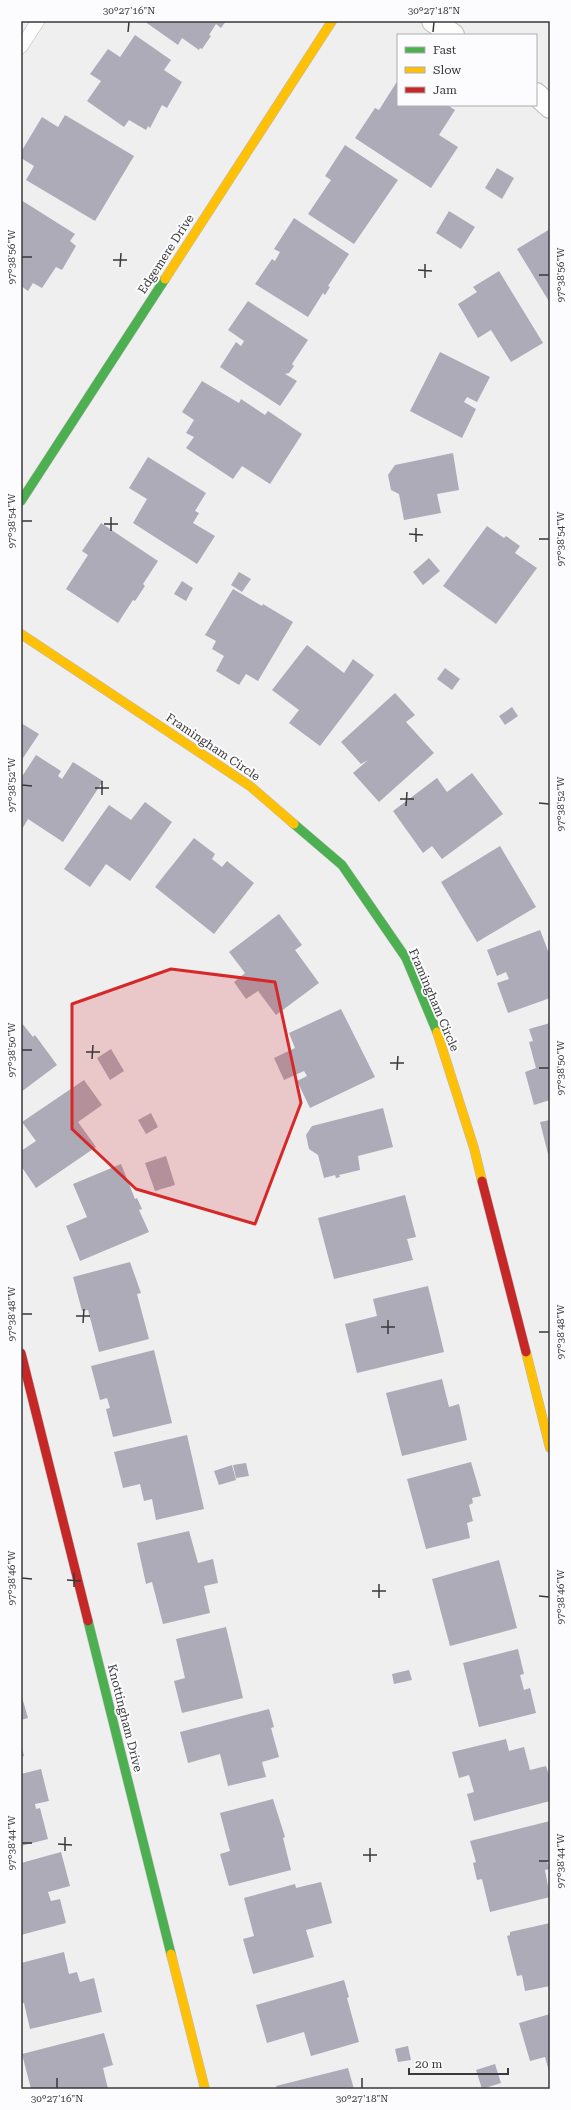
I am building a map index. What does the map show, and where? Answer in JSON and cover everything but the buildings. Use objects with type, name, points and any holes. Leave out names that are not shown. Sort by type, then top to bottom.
[{"type":"street","name":"Edgemere Drive","points":[[21,501],[332,21]]},
{"type":"street","points":[[433,21],[452,34]]},
{"type":"street","points":[[537,95],[550,107]]},
{"type":"street","name":"Framingham Circle","points":[[21,634],[250,786],[342,865],[406,958],[442,1044],[474,1148],[550,1448]]},
{"type":"street","name":"Knottingham Drive","points":[[21,1353],[205,2089]]},
{"type":"lane","points":[[21,47],[38,21]]},
{"type":"highlighted area","points":[[171,969],[275,982],[301,1103],[255,1224],[136,1189],[72,1129],[72,1004]]},
{"type":"traffic: fast","points":[[21,501],[165,279]]},
{"type":"traffic: fast","points":[[294,824],[342,865],[406,958],[437,1032]]},
{"type":"traffic: fast","points":[[88,1621],[171,1954]]},
{"type":"traffic: slow","points":[[165,279],[332,21]]},
{"type":"traffic: slow","points":[[21,634],[250,786],[294,824]]},
{"type":"traffic: slow","points":[[437,1032],[474,1148],[482,1181]]},
{"type":"traffic: slow","points":[[526,1352],[550,1448]]},
{"type":"traffic: slow","points":[[171,1954],[205,2089]]},
{"type":"traffic: jam","points":[[482,1181],[526,1352]]},
{"type":"traffic: jam","points":[[21,1353],[88,1621]]}]
